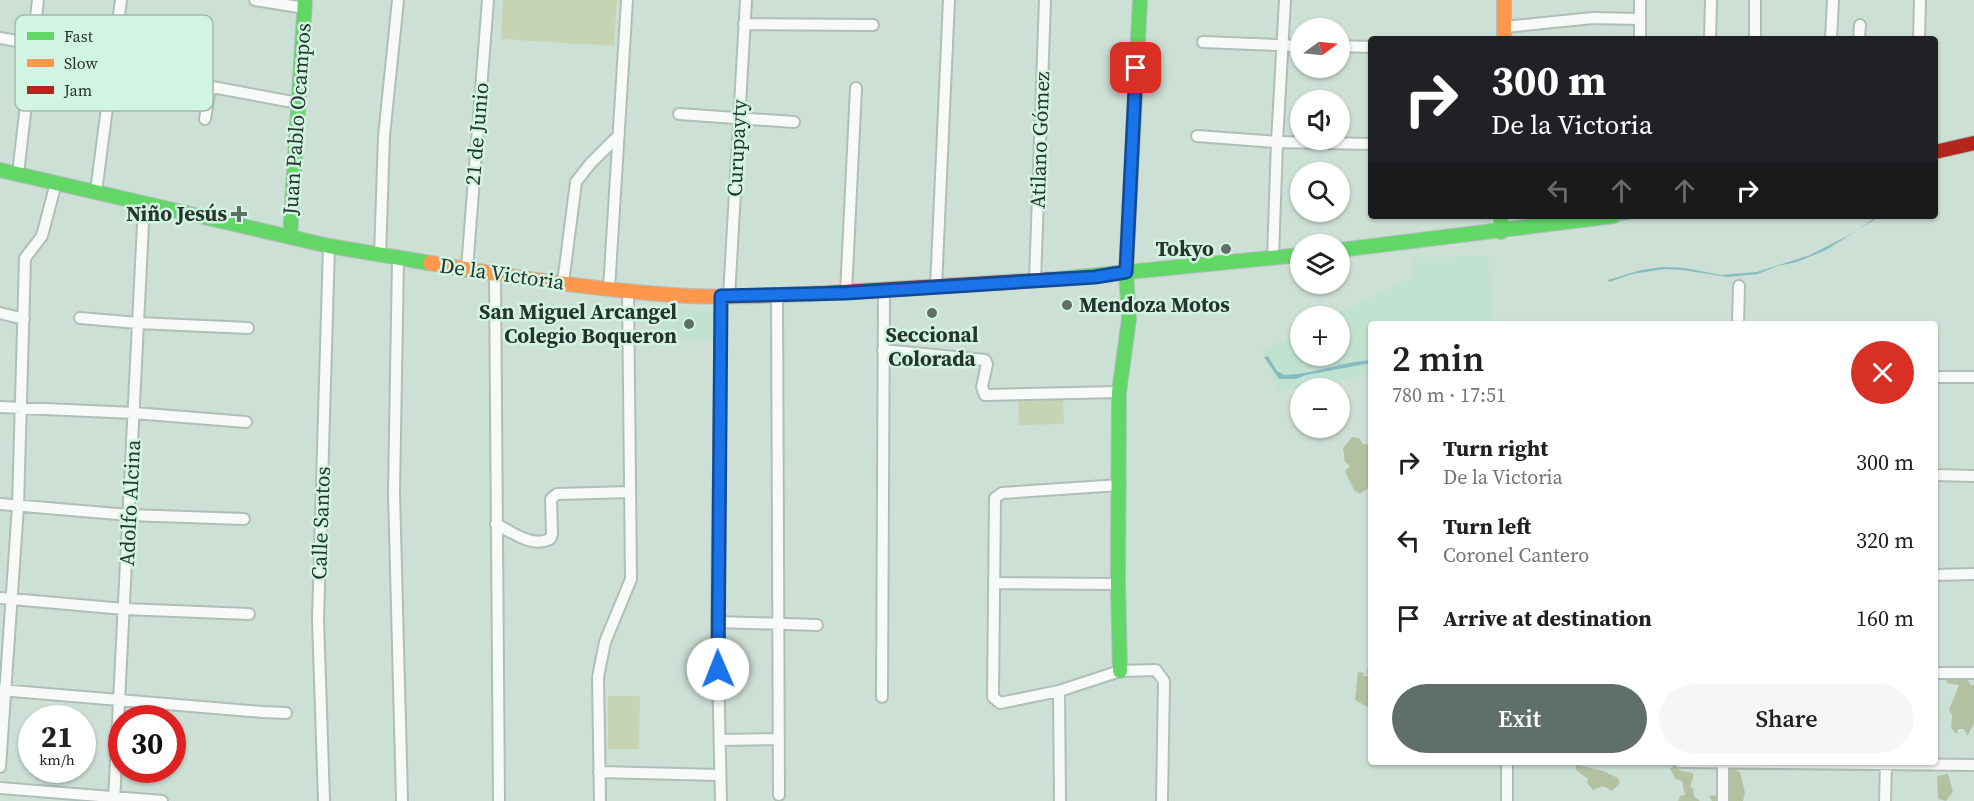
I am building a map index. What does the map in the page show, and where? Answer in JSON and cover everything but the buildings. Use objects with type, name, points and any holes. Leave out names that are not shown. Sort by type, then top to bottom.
[{"type":"main road","points":[[1120,671],[1119,392],[1128,319],[1126,272],[1140,0]]},
{"type":"main road","points":[[1504,0],[1504,33]]},
{"type":"main road","name":"Juan Pablo Ocampos","points":[[290,237],[305,4]]},
{"type":"main road","points":[[1938,151],[1974,143]]},
{"type":"main road","name":"De la Victoria","points":[[0,170],[329,246],[495,274],[673,295],[725,297],[846,293],[1095,277],[1188,265],[1290,256]]},
{"type":"main road","points":[[1501,219],[1501,232]]},
{"type":"main road","points":[[1350,249],[1593,219]]},
{"type":"street","points":[[36,15],[38,0]]},
{"type":"street","points":[[120,15],[122,0]]},
{"type":"street","points":[[255,0],[305,4]]},
{"type":"street","points":[[380,255],[384,135],[398,0]]},
{"type":"street","name":"21 de Junio","points":[[467,269],[488,0]]},
{"type":"street","points":[[609,289],[627,0]]},
{"type":"street","name":"Curupayty","points":[[720,801],[717,622],[725,297],[746,0]]},
{"type":"street","points":[[936,287],[949,0]]},
{"type":"street","name":"Atilano Gómez","points":[[1035,280],[1045,0]]},
{"type":"street","points":[[1273,258],[1285,0]]},
{"type":"street","points":[[1640,0],[1640,36]]},
{"type":"street","points":[[1710,36],[1711,0]]},
{"type":"street","points":[[1755,0],[1755,36]]},
{"type":"street","points":[[1831,36],[1833,0]]},
{"type":"street","points":[[1919,36],[1920,0]]},
{"type":"street","points":[[1504,33],[1593,18],[1640,19]]},
{"type":"street","points":[[744,24],[873,25]]},
{"type":"street","points":[[1859,36],[1860,25]]},
{"type":"street","points":[[0,38],[15,41]]},
{"type":"street","points":[[1203,42],[1290,45]]},
{"type":"street","points":[[1350,46],[1368,47]]},
{"type":"street","points":[[213,87],[298,103]]},
{"type":"street","points":[[846,293],[856,88]]},
{"type":"street","points":[[18,174],[25,111]]},
{"type":"street","points":[[96,192],[107,111]]},
{"type":"street","points":[[205,119],[206,111]]},
{"type":"street","points":[[680,114],[794,122]]},
{"type":"street","points":[[563,283],[576,182],[590,164],[619,135]]},
{"type":"street","points":[[1197,136],[1277,142],[1368,144]]},
{"type":"street","points":[[0,767],[5,598],[18,506],[25,258],[42,236],[56,183]]},
{"type":"street","name":"Adolfo Alcina","points":[[114,800],[144,204]]},
{"type":"street","name":"Calle Santos","points":[[324,801],[318,619],[329,246]]},
{"type":"street","points":[[398,258],[394,492],[402,801]]},
{"type":"street","points":[[495,274],[499,801]]},
{"type":"street","points":[[1738,321],[1739,286]]},
{"type":"street","points":[[600,801],[598,677],[605,642],[631,579],[628,290]]},
{"type":"street","points":[[882,697],[884,290]]},
{"type":"street","points":[[777,295],[779,795]]},
{"type":"street","points":[[0,313],[24,319]]},
{"type":"street","points":[[80,318],[248,328]]},
{"type":"street","points":[[883,350],[985,360],[987,364],[982,387],[985,395],[1119,392]]},
{"type":"street","points":[[1938,377],[1974,377]]},
{"type":"street","points":[[0,407],[134,413],[246,422]]},
{"type":"street","points":[[1938,475],[1974,476]]},
{"type":"street","points":[[1120,485],[1012,492],[997,495],[995,498],[995,700],[1000,703],[1059,691],[1120,671],[1156,670],[1164,681],[1162,801]]},
{"type":"street","points":[[496,524],[531,541],[544,542],[550,539],[552,534],[551,499],[553,496],[630,492]]},
{"type":"street","points":[[0,504],[129,516],[244,519]]},
{"type":"street","points":[[1938,575],[1974,574]]},
{"type":"street","points":[[994,583],[1118,584]]},
{"type":"street","points":[[5,598],[124,609],[249,614]]},
{"type":"street","points":[[717,622],[817,625]]},
{"type":"street","points":[[1938,673],[1974,673]]},
{"type":"street","points":[[3,690],[286,713]]},
{"type":"street","points":[[1059,691],[1060,801]]},
{"type":"street","points":[[720,740],[778,739]]},
{"type":"street","points":[[1938,764],[1974,765]]},
{"type":"street","points":[[1507,765],[1507,801]]},
{"type":"street","points":[[1723,801],[1724,765]]},
{"type":"street","points":[[1885,801],[1886,765]]},
{"type":"street","points":[[599,772],[719,775]]},
{"type":"street","points":[[0,788],[114,800],[162,801]]},
{"type":"shaded area","points":[[503,0],[617,0],[614,46],[501,39]]},
{"type":"shaded area","points":[[1489,256],[1492,321],[1368,321],[1368,375],[1350,378],[1290,378],[1290,390],[1280,392],[1262,350],[1290,337],[1290,366],[1350,366],[1350,307],[1413,277],[1414,257]]},
{"type":"shaded area","name":"San Miguel Arcangel Colegio Boqueron","points":[[662,309],[717,310],[716,339],[661,337]]},
{"type":"shaded area","points":[[1063,396],[1064,424],[1019,425],[1018,397]]},
{"type":"shaded area","points":[[1352,437],[1359,438],[1363,444],[1368,445],[1368,488],[1360,494],[1354,490],[1345,471],[1350,466],[1345,462],[1343,448]]},
{"type":"shaded area","points":[[1948,669],[1961,670],[1971,685],[1974,685],[1974,724],[1967,736],[1964,729],[1958,729],[1957,734],[1951,728],[1952,715],[1949,710],[1959,685],[1947,683]]},
{"type":"shaded area","points":[[1358,672],[1365,673],[1362,676],[1368,676],[1368,707],[1355,700]]},
{"type":"shaded area","points":[[608,696],[640,696],[639,749],[608,749]]},
{"type":"shaded area","points":[[1576,765],[1603,771],[1618,778],[1620,783],[1612,791],[1603,786],[1593,790],[1587,783],[1588,779],[1576,770]]},
{"type":"shaded area","points":[[1674,766],[1681,771],[1693,773],[1690,786],[1694,796],[1700,801],[1678,801],[1680,796],[1685,795],[1682,781],[1675,779],[1670,768]]},
{"type":"shaded area","points":[[1732,766],[1740,772],[1745,793],[1743,801],[1712,801],[1709,796],[1724,794],[1724,769]]},
{"type":"shaded area","points":[[1948,774],[1953,792],[1946,801],[1938,799],[1937,776]]},
{"type":"water","points":[[1853,233],[1826,250],[1758,274],[1727,277],[1665,269],[1632,274],[1609,282],[1608,280],[1641,270],[1663,267],[1685,268],[1721,275],[1757,272],[1810,255]]},
{"type":"water","points":[[1268,356],[1277,371],[1285,375],[1350,366],[1350,363],[1368,360],[1368,364],[1298,378],[1279,379],[1264,357]]},
{"type":"waterway","points":[[1618,220],[1625,219]]},
{"type":"waterway","points":[[406,266],[427,270]]},
{"type":"waterway","points":[[1170,274],[1209,270]]},
{"type":"waterway","points":[[455,275],[467,277]]},
{"type":"traffic: fast","points":[[290,237],[305,0]]},
{"type":"traffic: fast","points":[[1120,671],[1119,392],[1129,319],[1126,272],[1140,0]]},
{"type":"traffic: fast","points":[[0,170],[329,246],[430,263]]},
{"type":"traffic: fast","points":[[1501,219],[1501,232]]},
{"type":"traffic: fast","points":[[1350,249],[1590,219]]},
{"type":"traffic: fast","points":[[1057,279],[1290,256]]},
{"type":"traffic: slow","points":[[1504,0],[1504,36]]},
{"type":"traffic: slow","points":[[430,263],[551,282],[672,295],[724,297],[810,294]]},
{"type":"traffic: jam","points":[[1938,151],[1974,143]]},
{"type":"traffic: jam","points":[[810,294],[1057,279]]},
{"type":"place","name":"Niño Jesús","points":[[239,214]]},
{"type":"place","name":"Tokyo","points":[[1226,249]]},
{"type":"place","name":"Mendoza Motos","points":[[1067,305]]},
{"type":"place","name":"Seccional Colorada","points":[[932,313]]},
{"type":"place","name":"San Miguel Arcangel Colegio Boqueron","points":[[689,324]]},
{"type":"route","points":[[718,669],[721,296],[846,293],[1095,277],[1126,272],[1136,68]]}]
